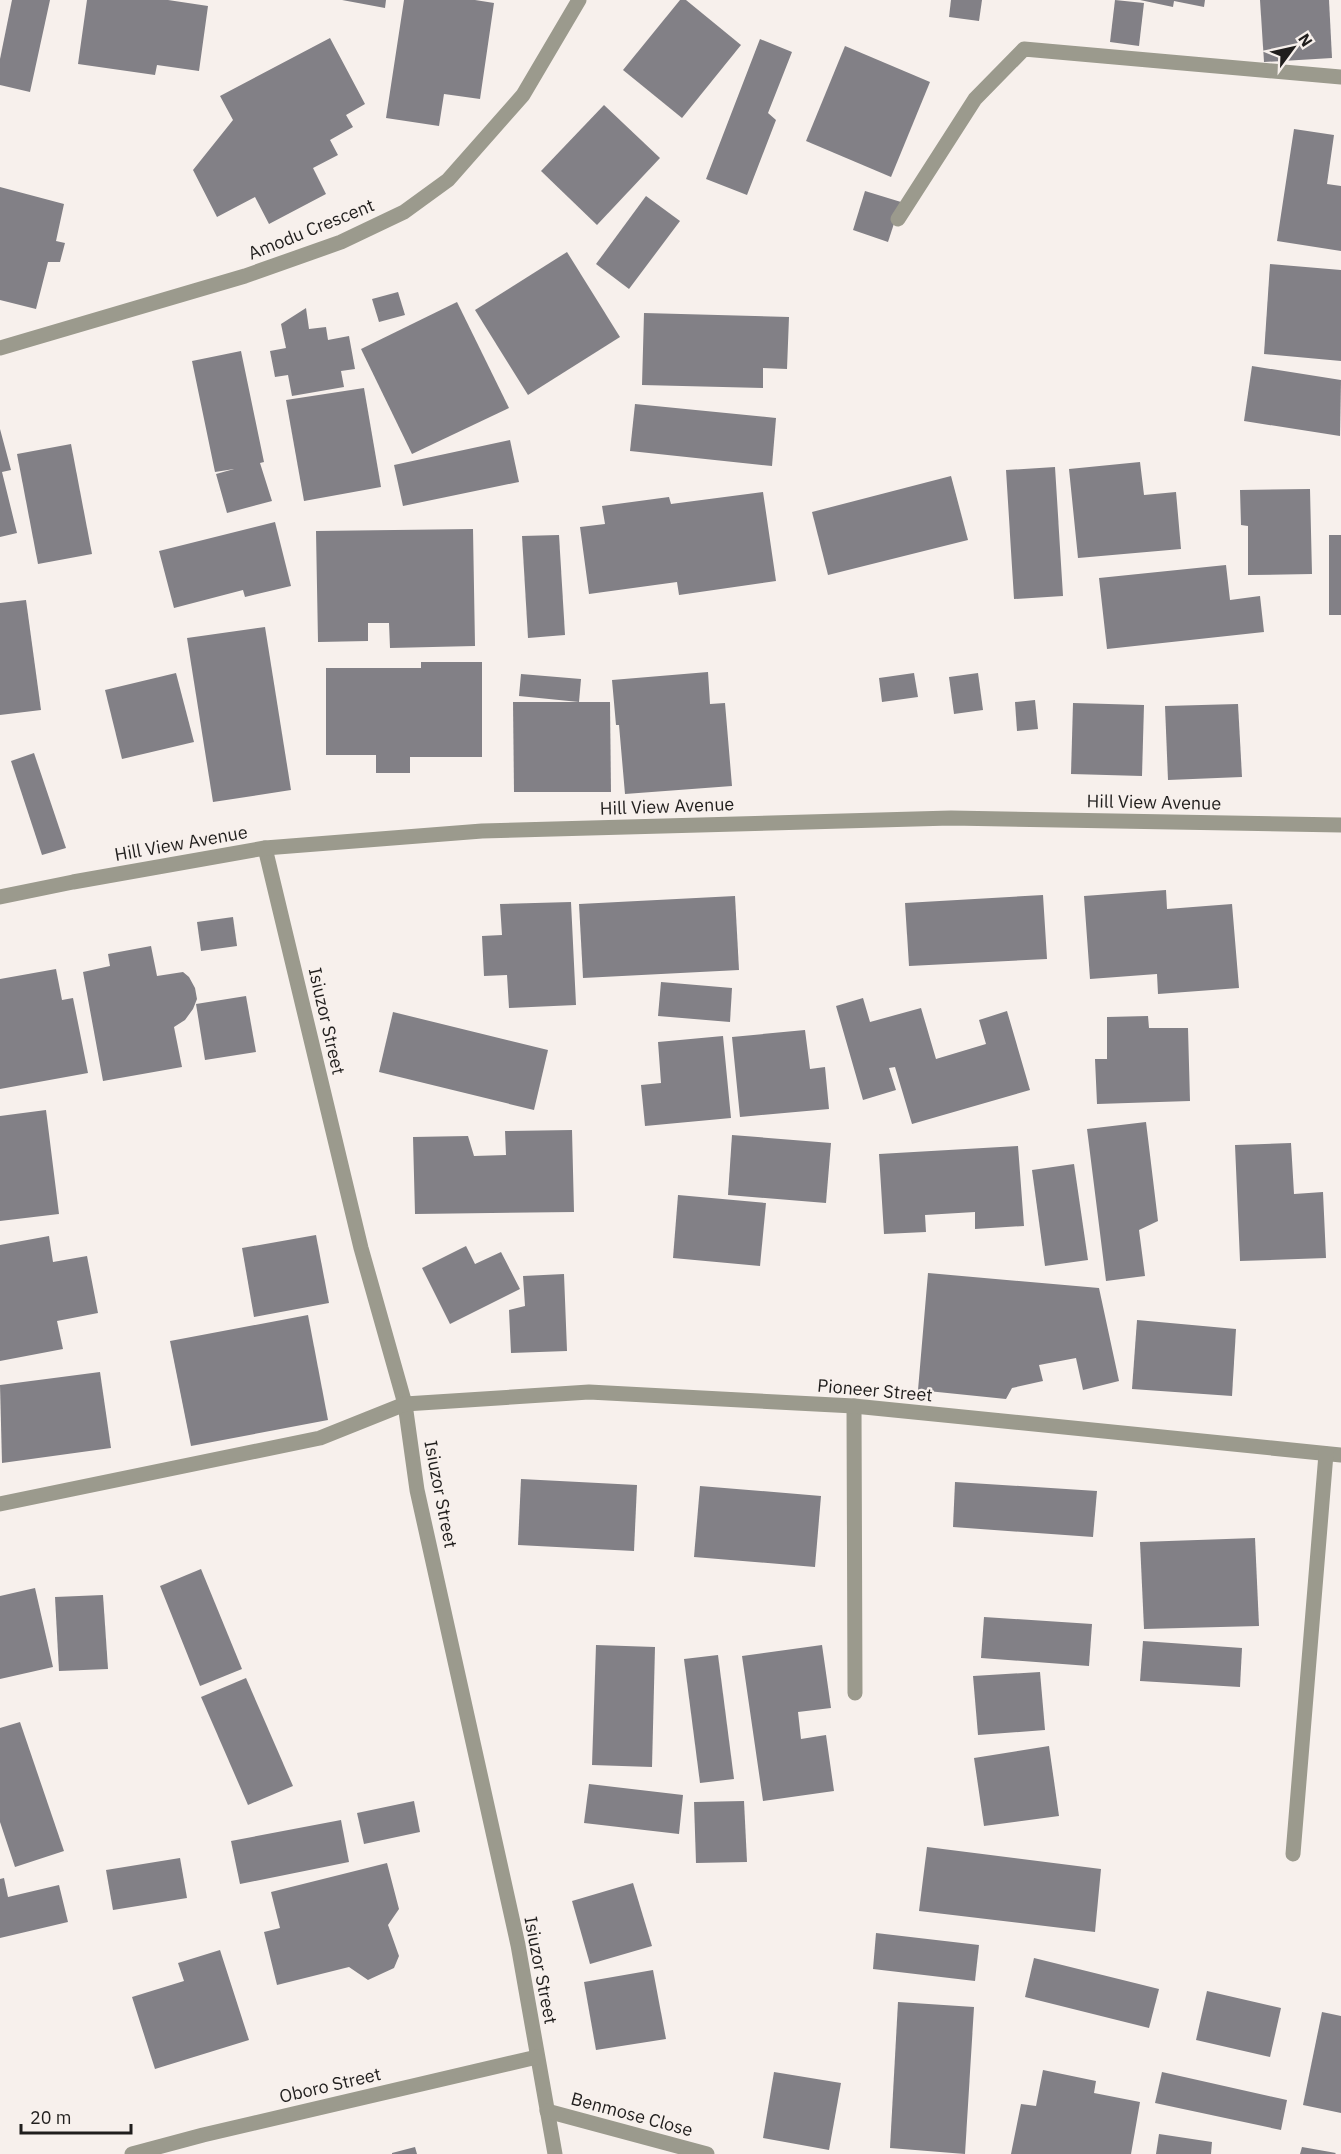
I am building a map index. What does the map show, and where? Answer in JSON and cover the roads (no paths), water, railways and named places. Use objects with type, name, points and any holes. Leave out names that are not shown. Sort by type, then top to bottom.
[{"type":"street","name":"Amodu Crescent","points":[[0,348],[245,276],[340,242],[404,212],[448,180],[523,94],[579,0]]},
{"type":"street","points":[[898,219],[975,99],[1024,49],[1341,77]]},
{"type":"street","name":"Hill View Avenue","points":[[0,897],[265,848],[482,831],[951,818],[1341,825]]},
{"type":"street","name":"Isiuzor Street","points":[[265,848],[361,1248],[405,1404],[417,1490],[518,1945],[555,2154]]},
{"type":"street","name":"Pioneer Street","points":[[0,1504],[320,1438],[405,1404],[589,1392],[854,1406],[1333,1454]]},
{"type":"street","points":[[854,1406],[855,1693]]},
{"type":"street","points":[[1293,1854],[1333,1454]]},
{"type":"street","name":"Oboro Street","points":[[132,2154],[203,2135],[537,2057]]},
{"type":"street","name":"Benmose Close","points":[[547,2111],[707,2154]]}]
